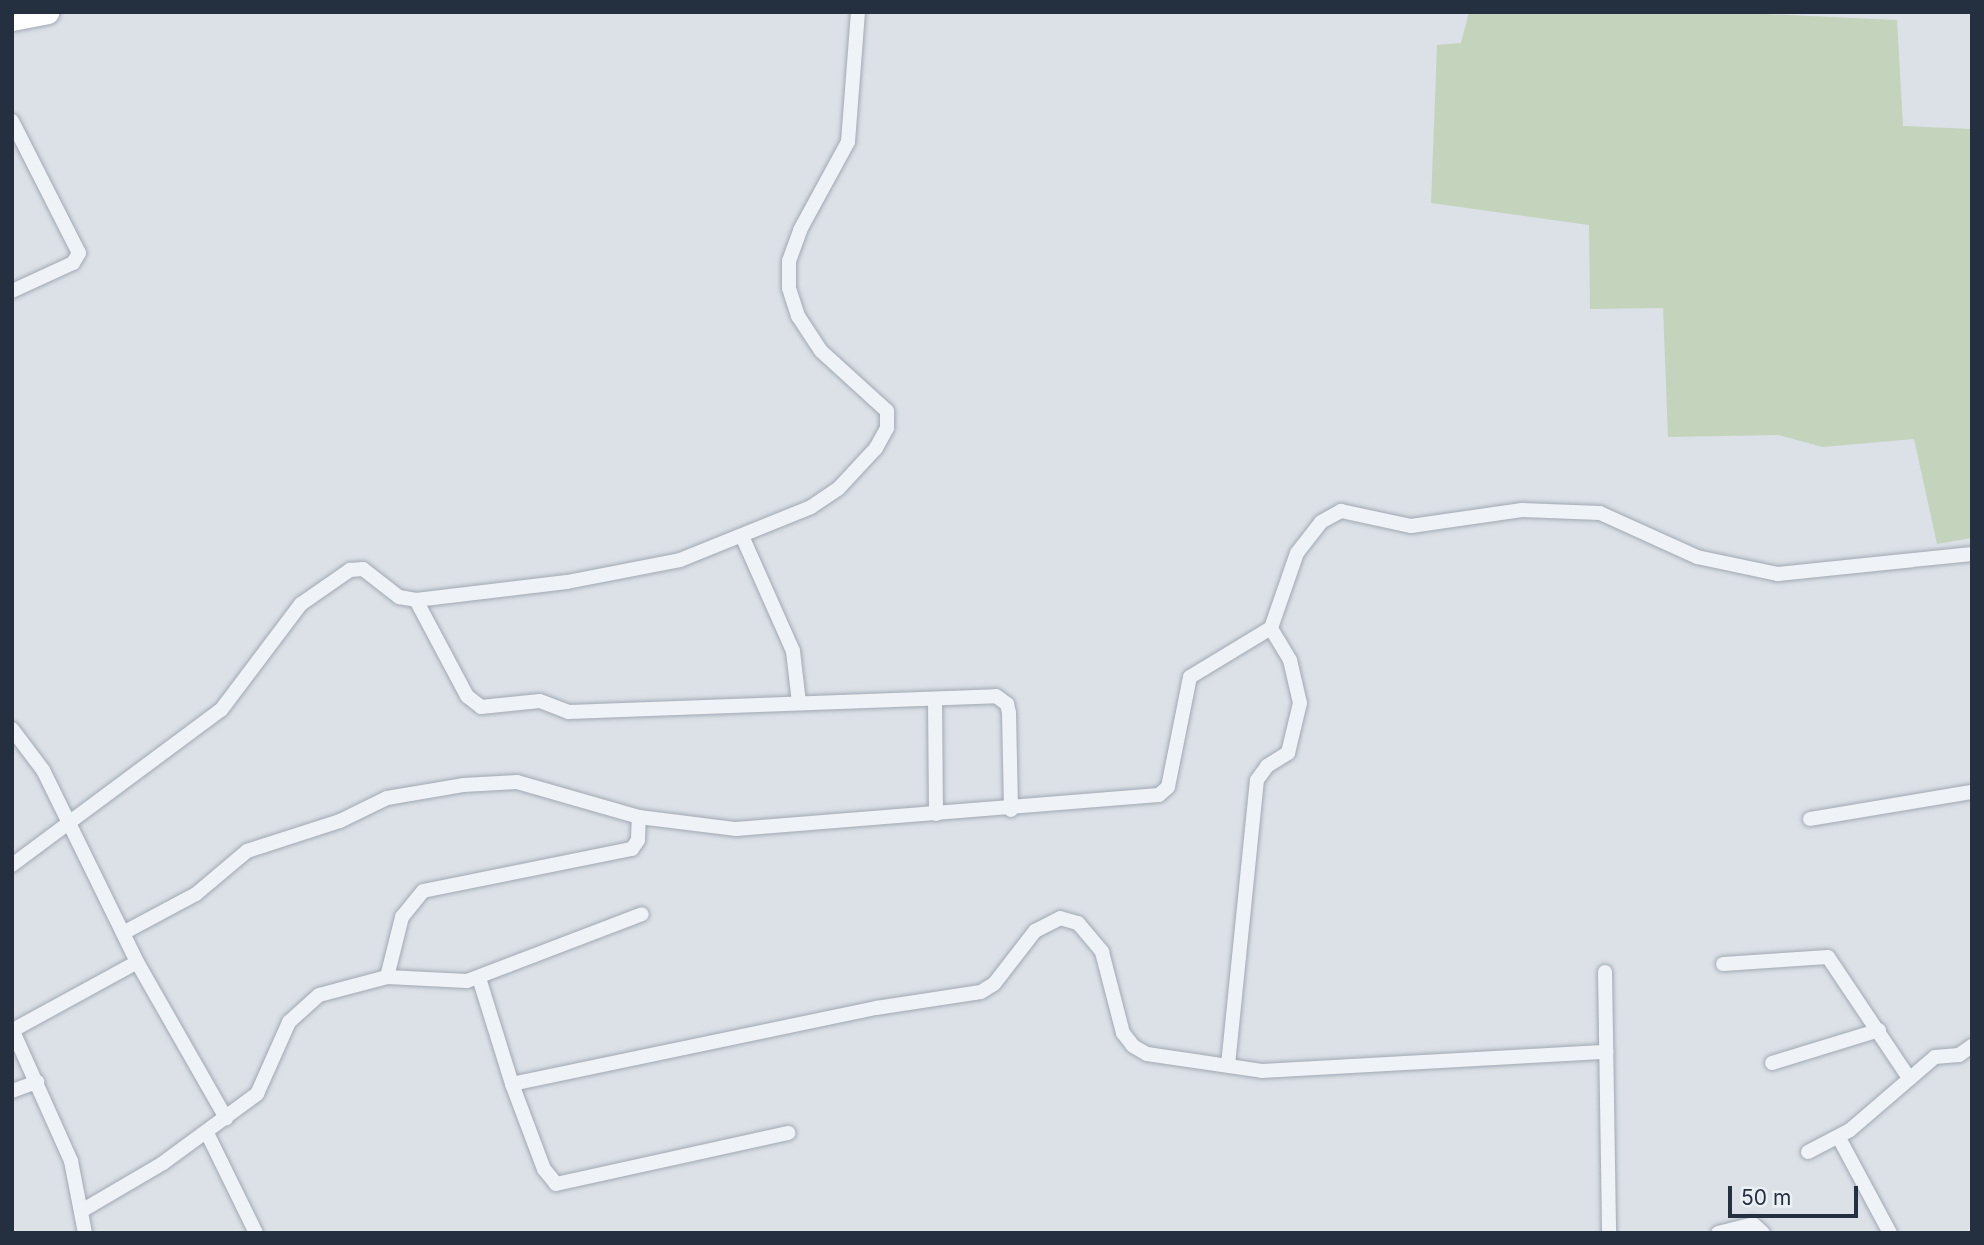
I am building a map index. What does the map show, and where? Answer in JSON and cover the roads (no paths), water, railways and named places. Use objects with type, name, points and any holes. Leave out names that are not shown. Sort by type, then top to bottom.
[{"type":"main road","points":[[12,19],[47,12]]},
{"type":"street","points":[[12,865],[221,710],[301,604],[333,578],[363,569],[398,597],[416,600],[567,582],[680,560],[830,497],[876,448],[887,428],[882,405],[821,351],[798,316],[789,288],[789,261],[800,230],[848,142],[858,12]]},
{"type":"street","points":[[12,121],[79,253],[73,263],[12,291]]},
{"type":"street","points":[[123,933],[196,894],[247,851],[340,821],[387,798],[517,782],[639,817],[736,829],[1153,797],[1164,792],[1190,677],[1271,628],[1297,553],[1321,523],[1341,511],[1411,526],[1522,510],[1600,513],[1697,557],[1778,574],[1972,554]]},
{"type":"street","points":[[742,536],[793,651],[799,703]]},
{"type":"street","points":[[416,600],[467,696],[481,706],[540,701],[569,712],[996,695],[1007,704],[1011,810]]},
{"type":"street","points":[[1228,1065],[1256,780],[1267,766],[1289,753],[1300,703],[1290,660],[1271,628]]},
{"type":"street","points":[[934,699],[936,814]]},
{"type":"street","points":[[12,729],[43,770],[67,825],[137,961],[226,1118]]},
{"type":"street","points":[[1810,819],[1972,792]]},
{"type":"street","points":[[387,978],[402,917],[412,900],[424,891],[632,849],[638,840],[639,817]]},
{"type":"street","points":[[83,1210],[207,1133],[264,1086],[284,1032],[307,1002],[331,991],[387,978],[451,981],[479,978],[642,914]]},
{"type":"street","points":[[512,1084],[876,1008],[981,992],[994,984],[1035,931],[1060,918],[1078,923],[1102,952],[1114,1012],[1133,1046],[1147,1054],[1262,1071],[1606,1052]]},
{"type":"street","points":[[1723,964],[1828,957],[1909,1078]]},
{"type":"street","points":[[85,1233],[83,1210],[71,1161],[13,1030],[137,961]]},
{"type":"street","points":[[1605,972],[1609,1233]]},
{"type":"street","points":[[479,978],[512,1084],[544,1169],[556,1184],[788,1133]]},
{"type":"street","points":[[1772,1063],[1879,1030]]},
{"type":"street","points":[[1808,1152],[1839,1138],[1935,1057],[1959,1055],[1972,1046]]},
{"type":"street","points":[[12,1091],[37,1082]]},
{"type":"street","points":[[207,1133],[256,1233]]},
{"type":"street","points":[[1839,1138],[1890,1233]]},
{"type":"street","points":[[1718,1233],[1753,1224],[1763,1233]]}]
